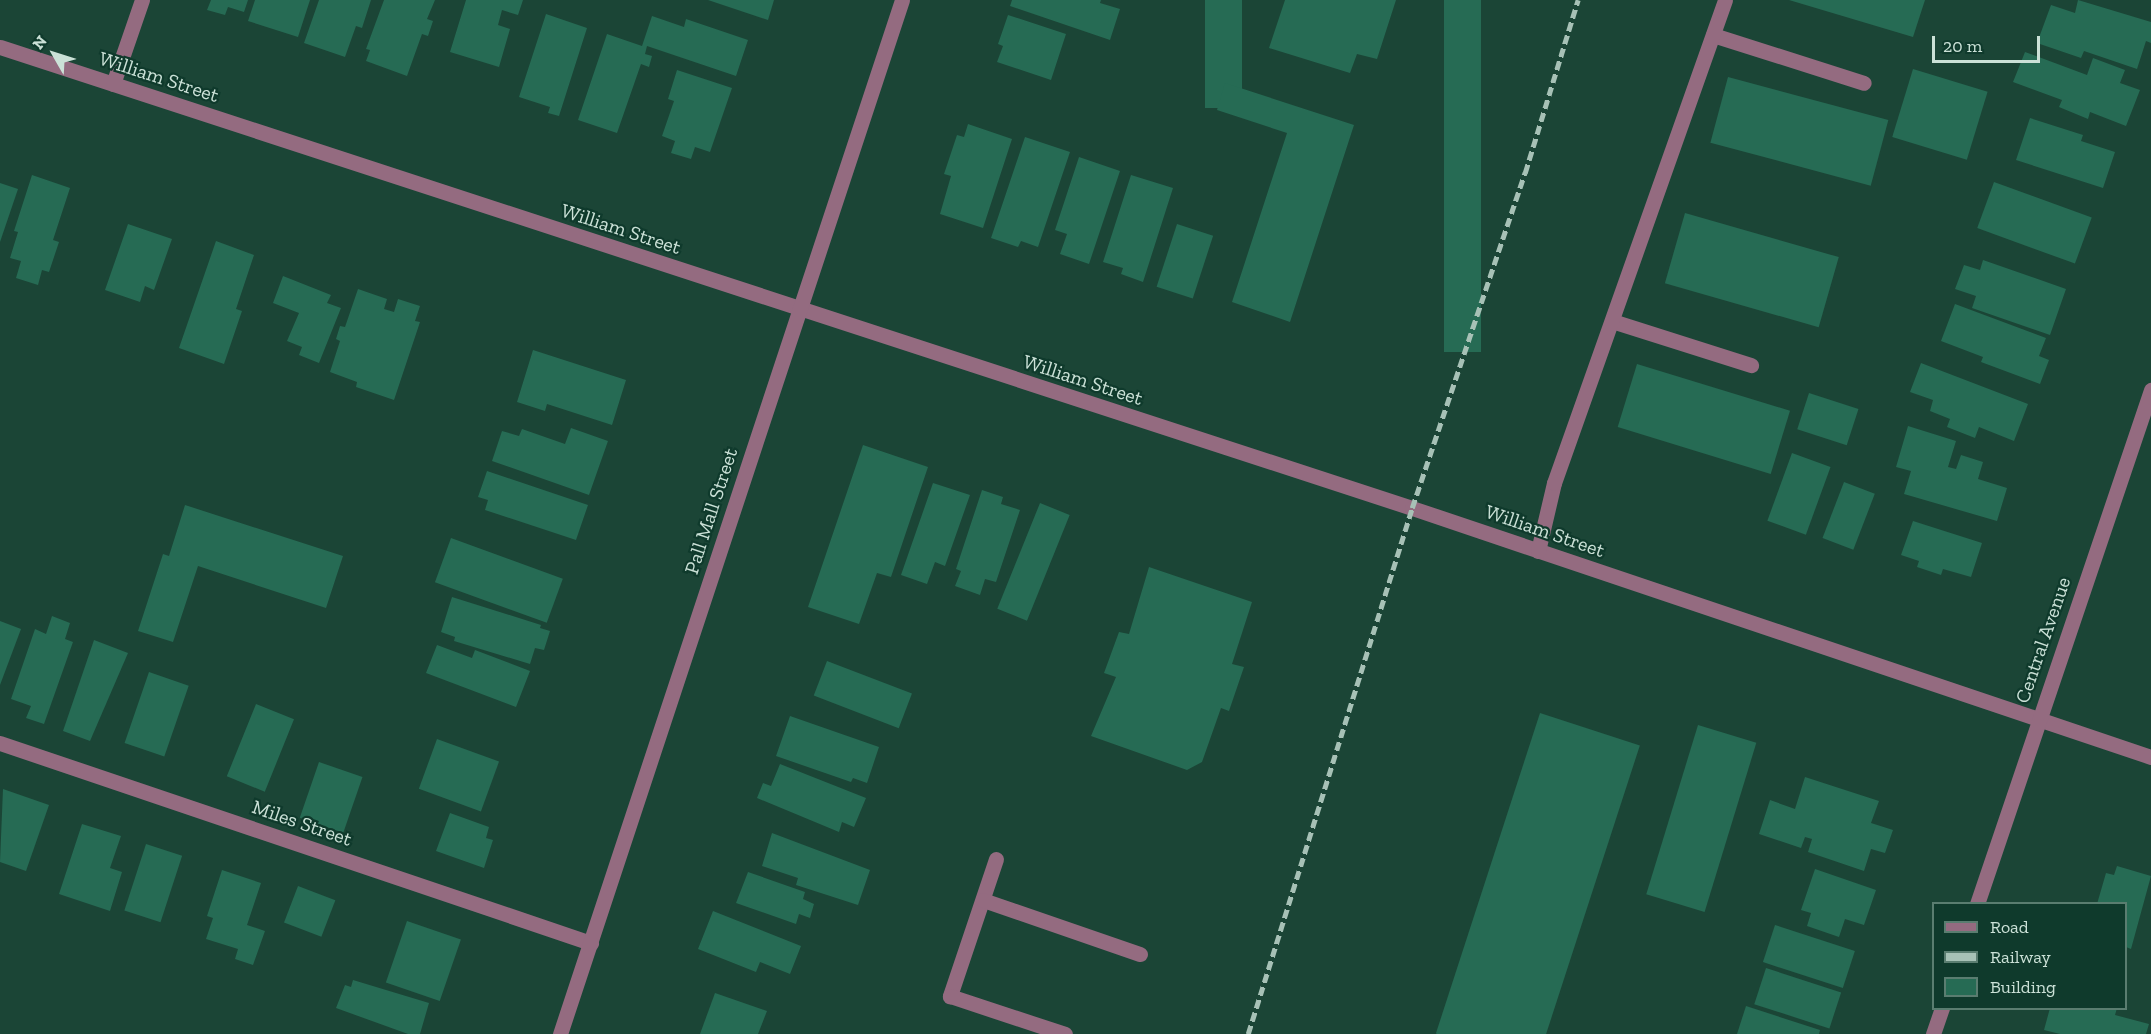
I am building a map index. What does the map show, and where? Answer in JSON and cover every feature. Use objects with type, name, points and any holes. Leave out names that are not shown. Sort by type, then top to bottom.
[{"type":"street","points":[[113,84],[142,0]]},
{"type":"street","name":"Pall Mall Street","points":[[560,1034],[902,0]]},
{"type":"street","points":[[1538,551],[1554,483],[1725,0]]},
{"type":"street","points":[[1713,35],[1864,83]]},
{"type":"street","name":"William Street","points":[[0,47],[1538,551],[2038,721],[2151,757]]},
{"type":"street","points":[[1612,321],[1751,365]]},
{"type":"street","name":"Central Avenue","points":[[1977,902],[2151,390]]},
{"type":"street","name":"Miles Street","points":[[0,743],[591,943]]},
{"type":"street","points":[[996,859],[950,996],[1065,1034]]},
{"type":"street","points":[[982,900],[1140,954]]},
{"type":"street","points":[[1933,1034],[1941,1010]]},
{"type":"building","points":[[211,0],[248,0],[244,12],[228,7],[225,15],[207,10]]},
{"type":"building","points":[[255,0],[310,0],[298,37],[248,21]]},
{"type":"building","points":[[319,0],[371,0],[362,28],[356,26],[345,57],[304,43]]},
{"type":"building","points":[[384,0],[435,0],[427,19],[433,21],[428,36],[422,34],[407,76],[366,61],[370,50],[366,49]]},
{"type":"building","points":[[466,0],[523,0],[518,15],[502,10],[498,25],[510,29],[499,67],[450,52]]},
{"type":"building","points":[[708,0],[774,0],[768,20]]},
{"type":"building","points":[[1012,0],[1101,0],[1100,3],[1120,9],[1110,40],[1010,6]]},
{"type":"building","points":[[1205,0],[1242,0],[1242,108],[1205,108]]},
{"type":"building","points":[[1285,0],[1396,0],[1377,59],[1357,54],[1350,73],[1269,48]]},
{"type":"building","points":[[1444,0],[1481,0],[1481,352],[1444,352]]},
{"type":"building","points":[[1789,0],[1925,0],[1913,37]]},
{"type":"building","points":[[2078,0],[2151,22],[2151,43],[2146,41],[2137,69],[2084,51],[2081,58],[2037,43],[2051,5],[2075,13]]},
{"type":"building","points":[[546,14],[587,28],[559,116],[548,113],[550,107],[519,97]]},
{"type":"building","points":[[1008,15],[1066,34],[1051,80],[997,62],[1003,46],[998,44]]},
{"type":"building","points":[[652,16],[684,27],[686,19],[748,40],[736,76],[647,46],[645,54],[652,56],[649,67],[641,64],[617,133],[578,120],[607,34],[642,46]]},
{"type":"building","points":[[2025,52],[2087,75],[2093,58],[2125,70],[2120,83],[2140,90],[2126,126],[2090,112],[2088,119],[2059,107],[2062,100],[2013,82]]},
{"type":"building","points":[[1913,69],[1988,92],[1967,160],[1892,137]]},
{"type":"building","points":[[677,70],[732,88],[710,152],[695,147],[691,159],[671,153],[675,141],[662,136],[674,101],[668,99]]},
{"type":"building","points":[[1728,77],[1888,120],[1871,186],[1710,143]]},
{"type":"building","points":[[1225,83],[1354,125],[1290,322],[1232,302],[1287,133],[1217,110]]},
{"type":"building","points":[[2030,118],[2083,135],[2081,141],[2115,152],[2103,188],[2016,160]]},
{"type":"building","points":[[968,124],[1012,139],[983,228],[940,214],[951,176],[944,174],[957,135],[964,137]]},
{"type":"building","points":[[1025,137],[1070,152],[1038,247],[1021,241],[1018,247],[991,238]]},
{"type":"building","points":[[1079,157],[1120,171],[1089,264],[1060,254],[1067,234],[1055,230]]},
{"type":"building","points":[[32,175],[70,188],[53,240],[59,242],[49,272],[42,270],[38,285],[16,278],[21,261],[10,258],[18,232],[14,231]]},
{"type":"building","points":[[1131,175],[1173,188],[1143,282],[1121,274],[1123,268],[1103,262]]},
{"type":"building","points":[[1994,182],[2092,218],[2075,264],[1977,228]]},
{"type":"building","points":[[0,183],[18,189],[0,242]]},
{"type":"building","points":[[1685,213],[1839,257],[1819,327],[1665,283]]},
{"type":"building","points":[[128,224],[172,239],[154,290],[145,286],[140,302],[105,290]]},
{"type":"building","points":[[1177,224],[1213,236],[1193,299],[1157,287]]},
{"type":"building","points":[[216,241],[254,255],[236,309],[242,311],[224,364],[179,348]]},
{"type":"building","points":[[1983,260],[2066,289],[2050,335],[1972,308],[1976,296],[1955,289],[1964,265],[1980,270]]},
{"type":"building","points":[[283,276],[331,295],[327,303],[341,308],[319,363],[299,355],[302,347],[287,341],[299,313],[273,303]]},
{"type":"building","points":[[358,289],[387,299],[384,309],[394,312],[398,299],[420,306],[415,321],[420,322],[394,400],[356,387],[357,382],[330,372],[340,341],[336,339],[340,326],[345,327]]},
{"type":"building","points":[[1955,304],[2046,338],[2039,356],[2049,360],[2040,384],[1981,362],[1983,357],[1941,341]]},
{"type":"building","points":[[533,350],[626,380],[612,425],[547,404],[545,411],[517,402]]},
{"type":"building","points":[[1921,363],[2028,404],[2014,441],[1979,427],[1975,438],[1947,427],[1950,419],[1930,411],[1933,400],[1910,392]]},
{"type":"building","points":[[1637,364],[1790,411],[1771,474],[1618,427]]},
{"type":"building","points":[[1809,393],[1858,409],[1847,445],[1797,429]]},
{"type":"building","points":[[1908,426],[1956,441],[1948,467],[1956,469],[1961,455],[1983,462],[1978,479],[2007,488],[1997,521],[1904,494],[1911,471],[1896,467]]},
{"type":"building","points":[[571,428],[608,441],[589,495],[492,461],[502,431],[519,436],[522,429],[565,444]]},
{"type":"building","points":[[863,445],[928,467],[891,577],[877,573],[859,624],[808,607]]},
{"type":"building","points":[[1792,453],[1831,467],[1806,535],[1767,521]]},
{"type":"building","points":[[487,471],[588,505],[576,540],[485,510],[488,500],[478,497]]},
{"type":"building","points":[[1844,482],[1875,494],[1853,550],[1822,538]]},
{"type":"building","points":[[933,483],[970,495],[945,566],[935,562],[927,584],[901,575]]},
{"type":"building","points":[[982,490],[1003,497],[1001,504],[1020,510],[996,582],[985,579],[980,595],[955,586],[961,571],[956,569]]},
{"type":"building","points":[[1040,503],[1070,515],[1027,621],[997,609]]},
{"type":"building","points":[[185,505],[343,556],[326,608],[198,566],[173,642],[138,631],[163,554],[169,556]]},
{"type":"building","points":[[1913,521],[1982,543],[1971,577],[1943,569],[1941,575],[1917,567],[1919,561],[1901,555]]},
{"type":"building","points":[[451,538],[563,579],[547,623],[435,582]]},
{"type":"building","points":[[1149,567],[1252,602],[1232,664],[1244,667],[1229,711],[1221,708],[1202,762],[1187,770],[1091,736],[1116,677],[1104,673],[1119,632],[1129,634]]},
{"type":"building","points":[[452,597],[541,625],[540,628],[550,631],[544,650],[535,648],[530,664],[454,641],[455,637],[441,632]]},
{"type":"building","points":[[52,616],[70,623],[65,639],[73,642],[44,724],[26,718],[31,706],[11,699],[35,629],[46,634]]},
{"type":"building","points":[[0,621],[21,629],[0,685]]},
{"type":"building","points":[[94,640],[128,653],[90,741],[63,731]]},
{"type":"building","points":[[437,645],[472,658],[475,650],[530,671],[516,707],[426,673]]},
{"type":"building","points":[[827,661],[912,694],[899,728],[814,696]]},
{"type":"building","points":[[149,672],[189,686],[164,757],[125,743]]},
{"type":"building","points":[[256,704],[294,719],[265,792],[227,776]]},
{"type":"building","points":[[1540,713],[1640,745],[1546,1034],[1436,1034]]},
{"type":"building","points":[[790,716],[879,747],[867,783],[853,778],[851,782],[776,756]]},
{"type":"building","points":[[1698,725],[1756,743],[1705,912],[1646,894]]},
{"type":"building","points":[[437,739],[499,762],[481,811],[419,789]]},
{"type":"building","points":[[319,762],[362,777],[343,833],[300,818]]},
{"type":"building","points":[[780,764],[866,798],[854,827],[842,822],[839,832],[757,798],[763,783],[771,786]]},
{"type":"building","points":[[1805,777],[1879,801],[1871,823],[1893,830],[1885,853],[1871,849],[1864,871],[1808,852],[1812,839],[1805,837],[1801,848],[1759,834],[1770,800],[1795,809]]},
{"type":"building","points":[[3,789],[49,805],[26,871],[0,862]]},
{"type":"building","points":[[450,813],[489,827],[486,838],[493,840],[484,868],[436,851]]},
{"type":"building","points":[[82,824],[121,836],[110,868],[122,872],[110,911],[59,894]]},
{"type":"building","points":[[772,833],[870,870],[858,905],[796,885],[798,878],[762,866]]},
{"type":"building","points":[[146,844],[182,856],[161,922],[124,911]]},
{"type":"building","points":[[2117,866],[2151,876],[2131,949],[2127,947],[2127,902],[2098,902],[2106,873],[2114,875]]},
{"type":"building","points":[[1815,869],[1876,890],[1864,925],[1845,919],[1839,937],[1807,926],[1811,913],[1801,910]]},
{"type":"building","points":[[222,870],[261,883],[247,925],[265,931],[253,965],[235,959],[238,949],[206,939],[213,918],[207,916]]},
{"type":"building","points":[[748,872],[805,892],[803,899],[814,904],[810,918],[799,914],[796,924],[736,903]]},
{"type":"building","points":[[298,886],[335,900],[321,937],[284,922]]},
{"type":"building","points":[[713,911],[801,946],[790,974],[760,962],[756,972],[698,949]]},
{"type":"building","points":[[407,921],[461,940],[440,1001],[386,982]]},
{"type":"building","points":[[1775,925],[1855,951],[1843,988],[1763,962]]},
{"type":"building","points":[[1766,968],[1841,992],[1829,1029],[1754,1004]]},
{"type":"building","points":[[353,980],[429,1003],[420,1034],[408,1034],[336,1008],[345,985],[351,987]]},
{"type":"building","points":[[715,993],[767,1011],[758,1034],[700,1034]]},
{"type":"building","points":[[1746,1006],[1820,1030],[1819,1034],[1737,1034]]},
{"type":"building","points":[[2049,1010],[2116,1010],[2115,1015],[2149,1024],[2146,1034],[2060,1034],[2044,1030]]},
{"type":"railway","points":[[1248,1034],[1412,508],[1525,173],[1578,0]]}]
